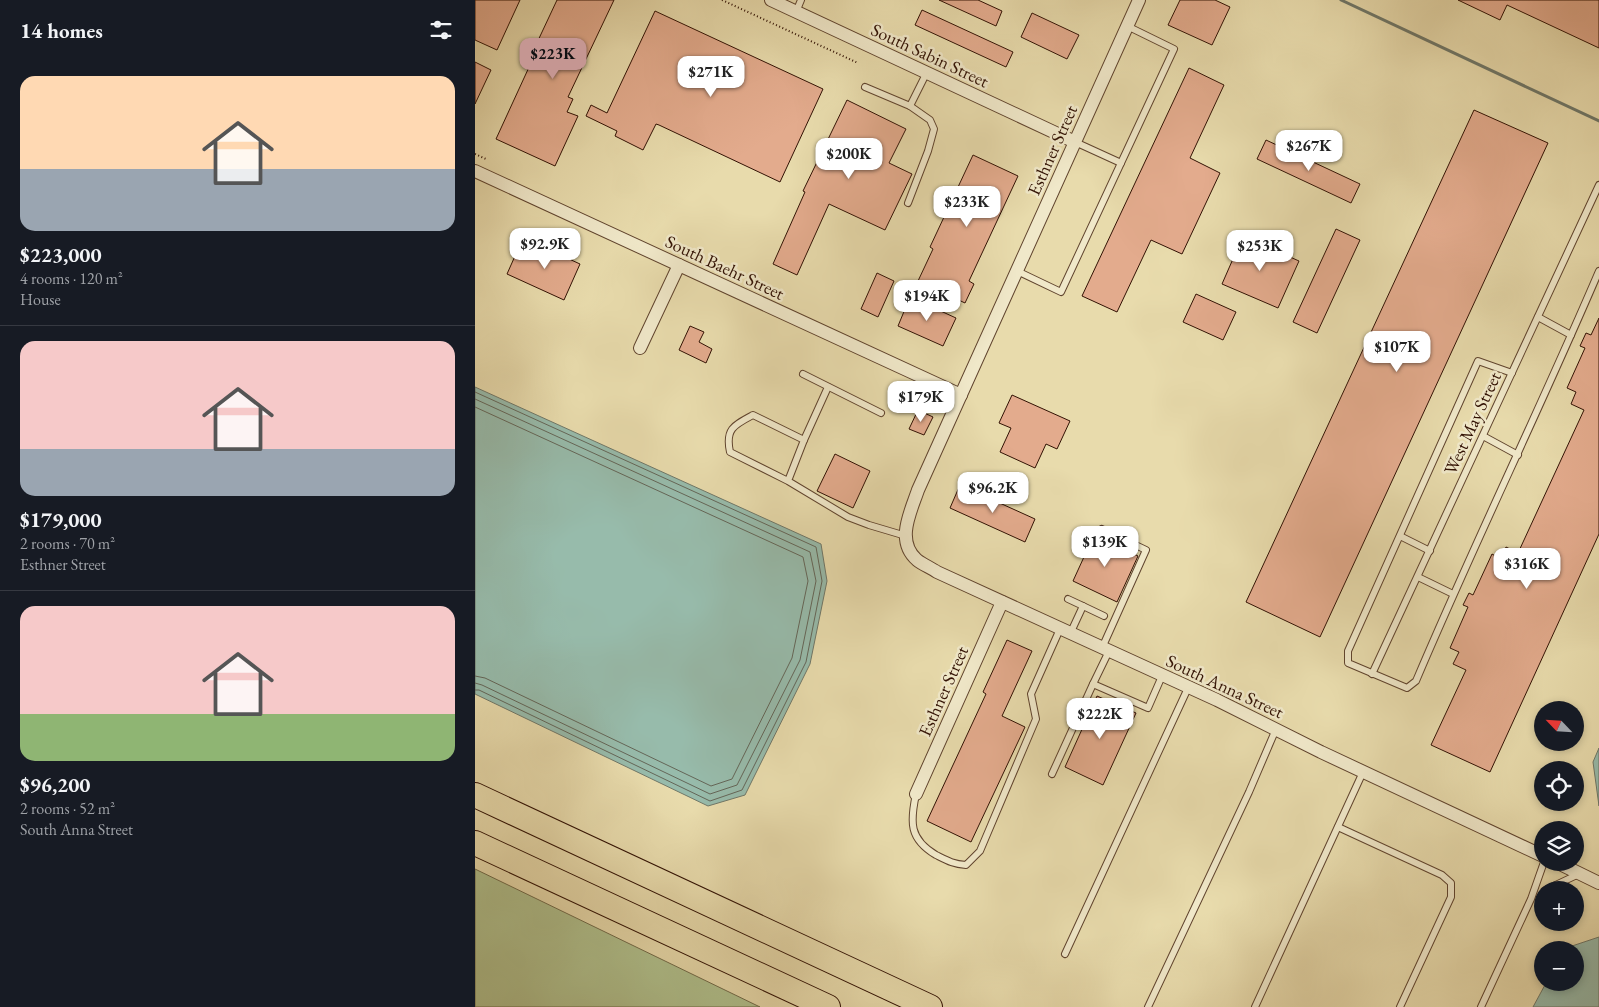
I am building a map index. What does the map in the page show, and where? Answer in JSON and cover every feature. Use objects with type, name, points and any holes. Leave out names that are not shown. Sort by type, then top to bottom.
[{"type":"highway","points":[[475,795],[930,1007]]},
{"type":"highway","points":[[475,843],[828,1007]]},
{"type":"street","name":"South Sabin Street","points":[[771,0],[799,6],[927,72],[1075,142]]},
{"type":"street","name":"Esthner Street","points":[[906,536],[907,520],[918,490],[1139,0]]},
{"type":"street","name":"South Baehr Street","points":[[475,172],[961,395]]},
{"type":"street","points":[[640,348],[679,265]]},
{"type":"street","name":"South Anna Street","points":[[906,536],[907,546],[916,559],[937,572],[1217,700],[1363,772],[1534,852]]},
{"type":"street","name":"Esthner Street","points":[[916,794],[1002,602]]},
{"type":"street","points":[[1574,871],[1599,882]]},
{"type":"lane","points":[[1017,271],[1061,292],[1174,49],[1127,26]]},
{"type":"lane","points":[[910,106],[927,72]]},
{"type":"lane","points":[[865,87],[910,106],[930,120],[934,129],[928,151],[908,203]]},
{"type":"lane","points":[[1075,142],[1121,163]]},
{"type":"lane","name":"West May Street","points":[[1372,674],[1599,185]]},
{"type":"lane","points":[[1512,373],[1478,360],[1347,651],[1348,663],[1407,688],[1416,681],[1453,594],[1518,455],[1599,271]]},
{"type":"lane","points":[[1538,317],[1571,335]]},
{"type":"lane","points":[[803,374],[881,413]]},
{"type":"lane","points":[[788,481],[828,387]]},
{"type":"lane","points":[[804,440],[753,415],[735,425],[728,441],[730,452],[788,481],[848,517],[906,536]]},
{"type":"lane","points":[[1483,436],[1518,455]]},
{"type":"lane","points":[[1052,774],[1093,684],[1105,649],[1146,550],[1102,529]]},
{"type":"lane","points":[[1399,536],[1430,551]]},
{"type":"lane","points":[[1418,577],[1453,594]]},
{"type":"lane","points":[[1068,599],[1103,616]]},
{"type":"lane","points":[[916,794],[911,816],[916,838],[928,850],[953,864],[966,865],[980,850],[1036,719],[1031,694],[1065,631],[1083,606]]},
{"type":"lane","points":[[1093,684],[1148,708],[1163,676]]},
{"type":"lane","points":[[1065,954],[1188,688]]},
{"type":"lane","points":[[1148,1007],[1249,792],[1276,729]]},
{"type":"lane","points":[[1255,1007],[1363,772]]},
{"type":"lane","points":[[1338,827],[1442,875],[1451,883],[1451,897],[1400,1007]]},
{"type":"lane","points":[[1481,1007],[1531,899],[1541,871]]},
{"type":"lane","points":[[1565,881],[1580,874]]},
{"type":"path","points":[[722,0],[857,63]]},
{"type":"path","points":[[475,154],[486,159]]},
{"type":"green space","points":[[475,869],[760,1007],[475,1007]]},
{"type":"water","points":[[475,387],[821,544],[827,581],[810,664],[745,795],[708,806],[475,694]]},
{"type":"water","points":[[1599,748],[1599,806],[1593,762]]},
{"type":"water","points":[[1599,937],[1599,1007],[1533,1007],[1542,991],[1584,991],[1584,942]]},
{"type":"building","points":[[475,0],[520,0],[497,50],[475,40]]},
{"type":"building","points":[[557,0],[614,0],[568,97],[573,99],[567,112],[578,116],[555,166],[496,139],[530,65],[527,64]]},
{"type":"building","points":[[939,0],[978,0],[1002,11],[996,26]]},
{"type":"building","points":[[1180,0],[1215,0],[1230,7],[1212,45],[1168,25]]},
{"type":"building","points":[[1458,0],[1599,0],[1599,48],[1507,5],[1500,20]]},
{"type":"building","points":[[922,10],[1013,52],[1006,67],[915,25]]},
{"type":"building","points":[[655,11],[823,89],[780,182],[659,125],[656,124],[643,150],[615,136],[617,131],[586,116],[591,105],[607,113]]},
{"type":"building","points":[[1032,13],[1079,35],[1067,59],[1021,37]]},
{"type":"building","points":[[475,62],[491,70],[475,104]]},
{"type":"building","points":[[1189,68],[1224,85],[1190,158],[1220,173],[1182,254],[1151,240],[1117,312],[1082,296]]},
{"type":"building","points":[[847,100],[906,129],[889,163],[912,174],[885,230],[829,204],[797,275],[773,264],[805,192],[803,191]]},
{"type":"building","points":[[1474,110],[1548,143],[1320,637],[1246,602]]},
{"type":"building","points":[[1266,140],[1360,184],[1351,203],[1257,159]]},
{"type":"building","points":[[973,155],[1018,176],[969,281],[974,284],[965,303],[918,281],[933,249],[930,247]]},
{"type":"building","points":[[1336,229],[1360,240],[1317,333],[1293,322]]},
{"type":"building","points":[[1243,236],[1299,261],[1278,308],[1222,284]]},
{"type":"building","points":[[530,241],[580,264],[564,300],[507,274],[515,256],[521,259]]},
{"type":"building","points":[[877,273],[894,281],[878,317],[861,309]]},
{"type":"building","points":[[1196,294],[1236,312],[1223,340],[1183,322]]},
{"type":"building","points":[[910,297],[956,318],[943,346],[898,326]]},
{"type":"building","points":[[1599,318],[1599,534],[1490,772],[1431,745],[1466,670],[1453,664],[1459,652],[1450,648],[1468,607],[1463,605],[1469,593],[1473,595],[1492,554],[1501,559],[1506,547],[1518,553],[1584,410],[1571,404],[1576,392],[1567,388],[1585,348],[1580,346],[1586,333],[1591,335]]},
{"type":"building","points":[[690,326],[704,332],[699,342],[712,349],[706,363],[679,350]]},
{"type":"building","points":[[1012,395],[1070,421],[1057,449],[1046,444],[1035,468],[1000,452],[1011,428],[999,423]]},
{"type":"building","points":[[918,410],[933,417],[924,435],[909,429]]},
{"type":"building","points":[[835,454],[870,471],[853,508],[817,491]]},
{"type":"building","points":[[960,485],[1035,519],[1025,542],[950,508]]},
{"type":"building","points":[[1094,535],[1138,556],[1117,602],[1073,581]]},
{"type":"building","points":[[1007,640],[1032,651],[1002,716],[1025,727],[971,842],[927,821],[986,694],[983,692]]},
{"type":"building","points":[[1097,696],[1136,713],[1103,785],[1065,767]]},
{"type":"waterway","points":[[1341,0],[1599,121]]}]
